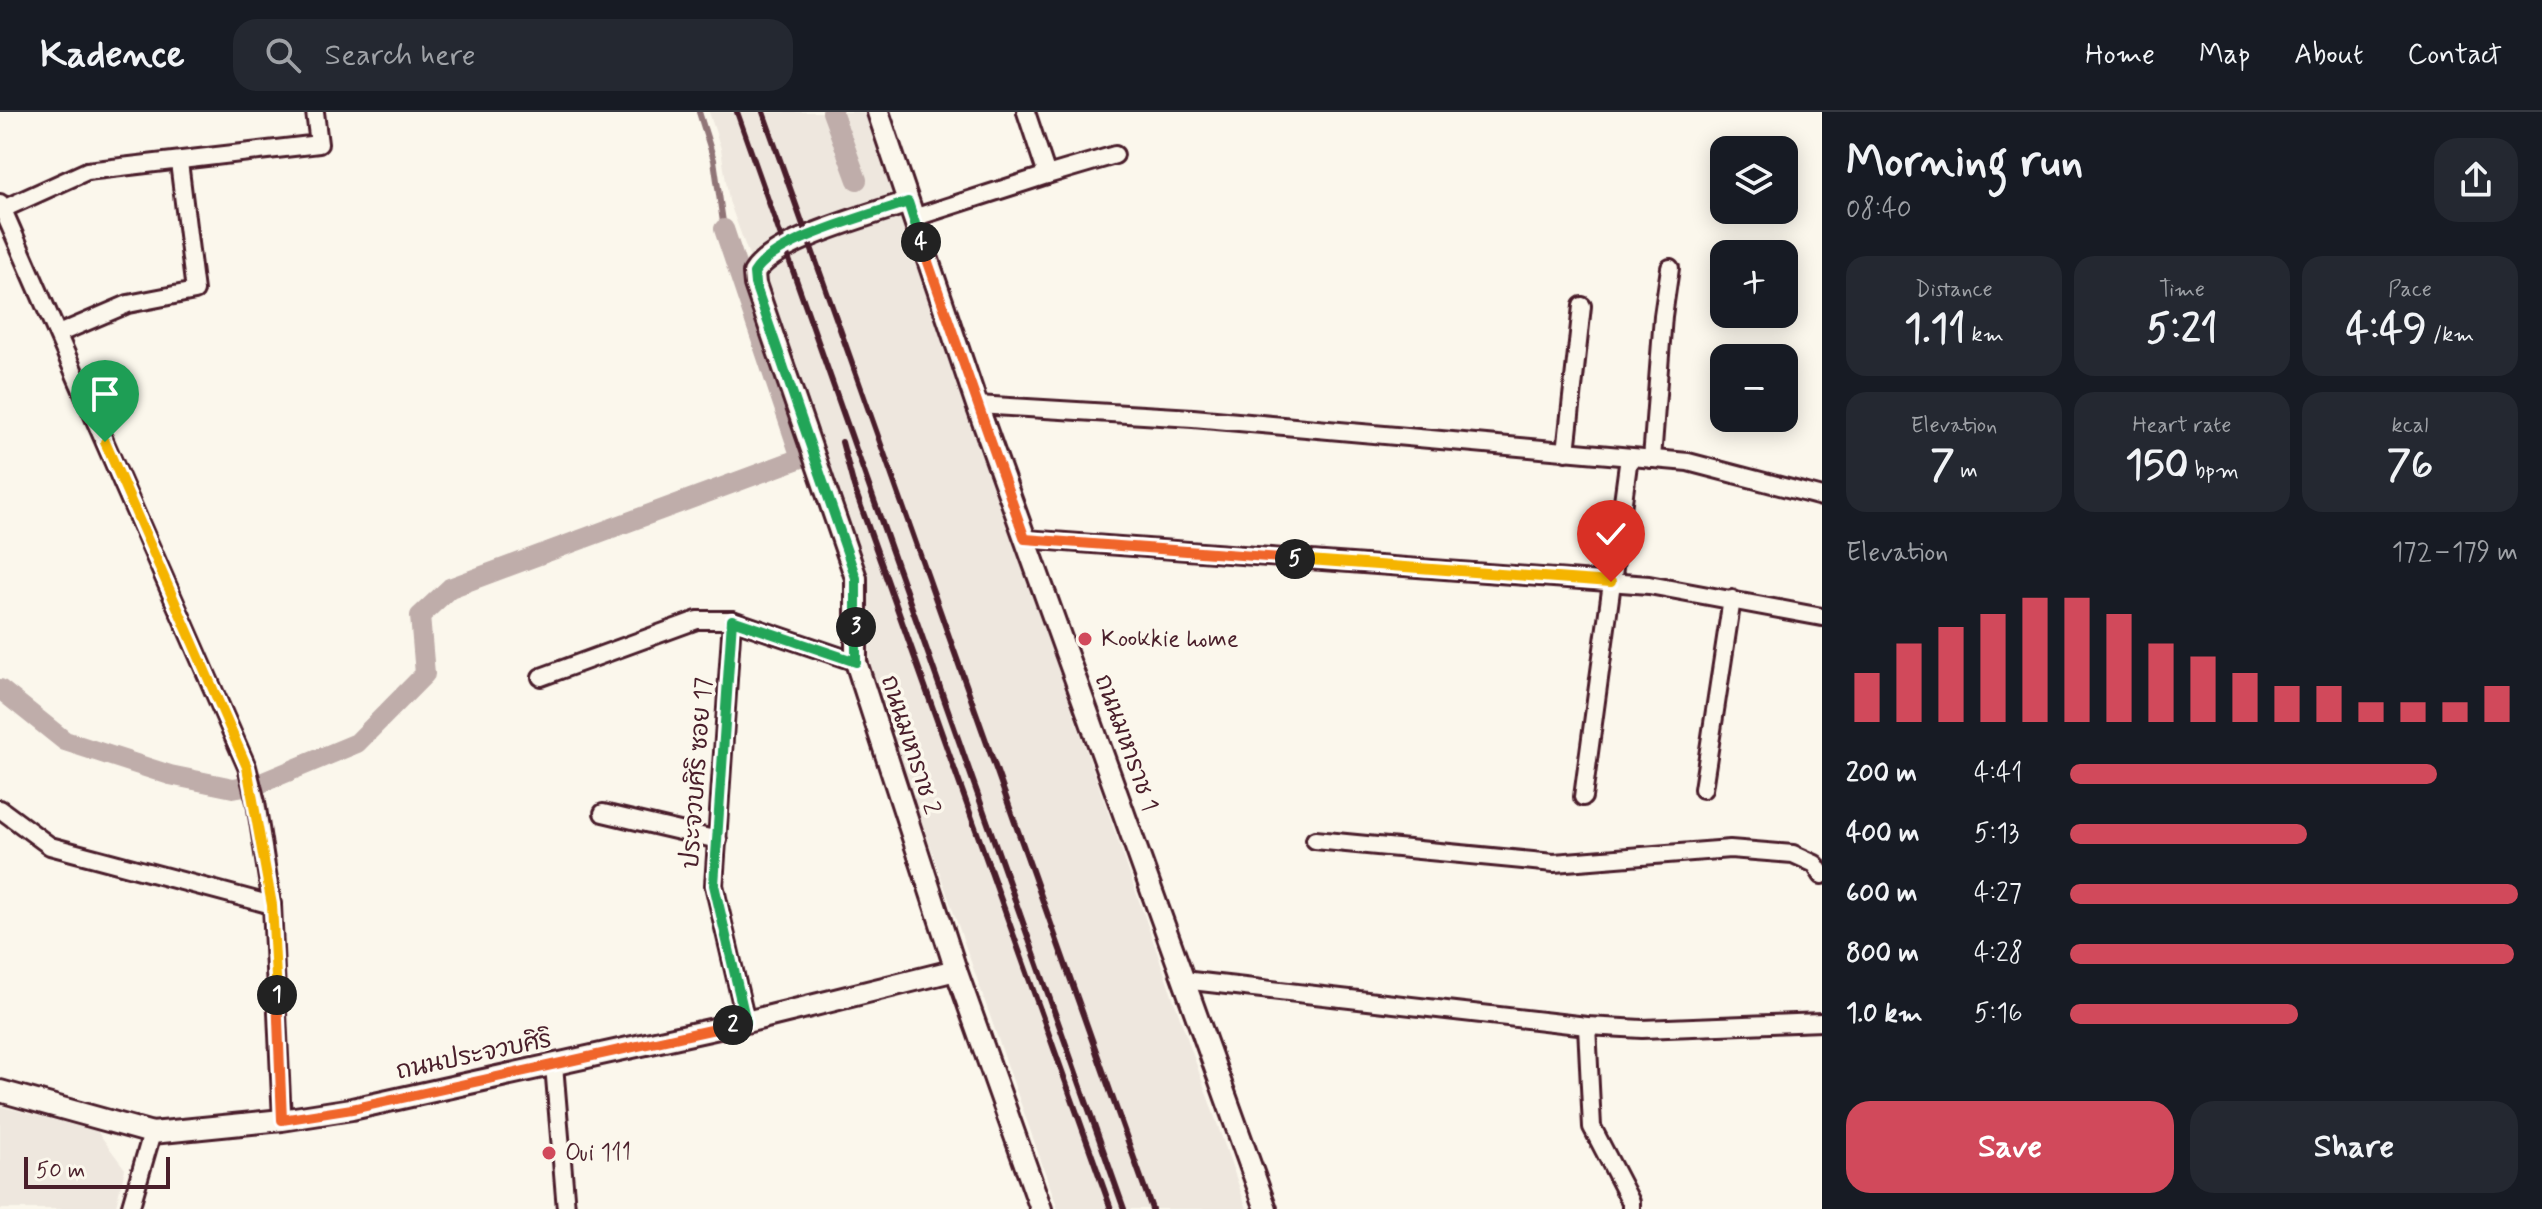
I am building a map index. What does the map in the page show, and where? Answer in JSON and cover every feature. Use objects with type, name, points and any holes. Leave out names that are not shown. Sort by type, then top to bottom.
[{"type":"street","points":[[282,1120],[272,905],[256,802],[247,767],[2,206],[87,171],[319,144],[315,112]]},
{"type":"street","name":"ถนนมหาราช 1","points":[[878,112],[977,405],[1266,1209]]},
{"type":"street","points":[[1026,112],[1047,175]]},
{"type":"street","points":[[910,210],[1115,155]]},
{"type":"street","points":[[58,334],[128,304],[195,291],[179,162]]},
{"type":"street","name":"ถนนมหาราช 2","points":[[910,210],[829,229],[768,256],[754,273],[755,284],[856,578],[856,662],[956,970],[1041,1209]]},
{"type":"street","points":[[1652,459],[1663,316],[1670,268]]},
{"type":"street","points":[[1566,452],[1582,306]]},
{"type":"street","points":[[977,405],[1193,418],[1688,462],[1822,497]]},
{"type":"street","points":[[1583,797],[1629,457]]},
{"type":"street","points":[[1025,539],[1611,582],[1732,599],[1822,617]]},
{"type":"street","points":[[1703,789],[1732,599]]},
{"type":"street","points":[[541,677],[697,620],[732,620],[856,662]]},
{"type":"street","name":"ประจวบศิริ ซอย 17","points":[[732,620],[714,885],[746,1022]]},
{"type":"street","points":[[0,809],[50,846],[272,905]]},
{"type":"street","points":[[603,813],[718,840]]},
{"type":"street","points":[[1315,840],[1554,863],[1730,849],[1793,854],[1815,864],[1822,875]]},
{"type":"street","name":"ถนนประจวบศิริ","points":[[0,1091],[152,1133],[282,1120],[352,1109],[554,1065],[956,970]]},
{"type":"street","points":[[1183,980],[1587,1026],[1642,1029],[1822,1022]]},
{"type":"street","points":[[1587,1026],[1592,1127],[1631,1202],[1631,1209]]},
{"type":"street","points":[[554,1065],[566,1209]]},
{"type":"street","points":[[130,1209],[152,1133]]},
{"type":"shaded area","points":[[709,112],[867,112],[1247,1209],[1058,1209],[870,675],[867,578],[729,201],[721,149]]},
{"type":"shaded area","points":[[0,1106],[97,1131],[125,1169],[115,1209],[0,1209]]},
{"type":"waterway","points":[[699,112],[714,160],[724,229]]},
{"type":"waterway","points":[[832,112],[857,180]]},
{"type":"waterway","points":[[0,689],[65,741],[170,775],[233,788],[261,783],[357,743],[425,674],[420,616],[450,588],[801,458],[724,229]]},
{"type":"railway","points":[[737,112],[1124,1209]]},
{"type":"railway","points":[[763,112],[1152,1209]]},
{"type":"railway","points":[[842,442],[854,487],[1111,1209]]},
{"type":"place","name":"Kookkie home","points":[[1085,639]]},
{"type":"place","name":"Oui 111","points":[[549,1153]]},
{"type":"route","points":[[105,442],[247,767],[256,802],[272,905],[282,1120],[352,1109],[746,1022],[714,885],[732,620],[856,662],[856,578],[755,284],[754,273],[768,256],[829,229],[908,202],[1025,539],[1611,582]]}]
